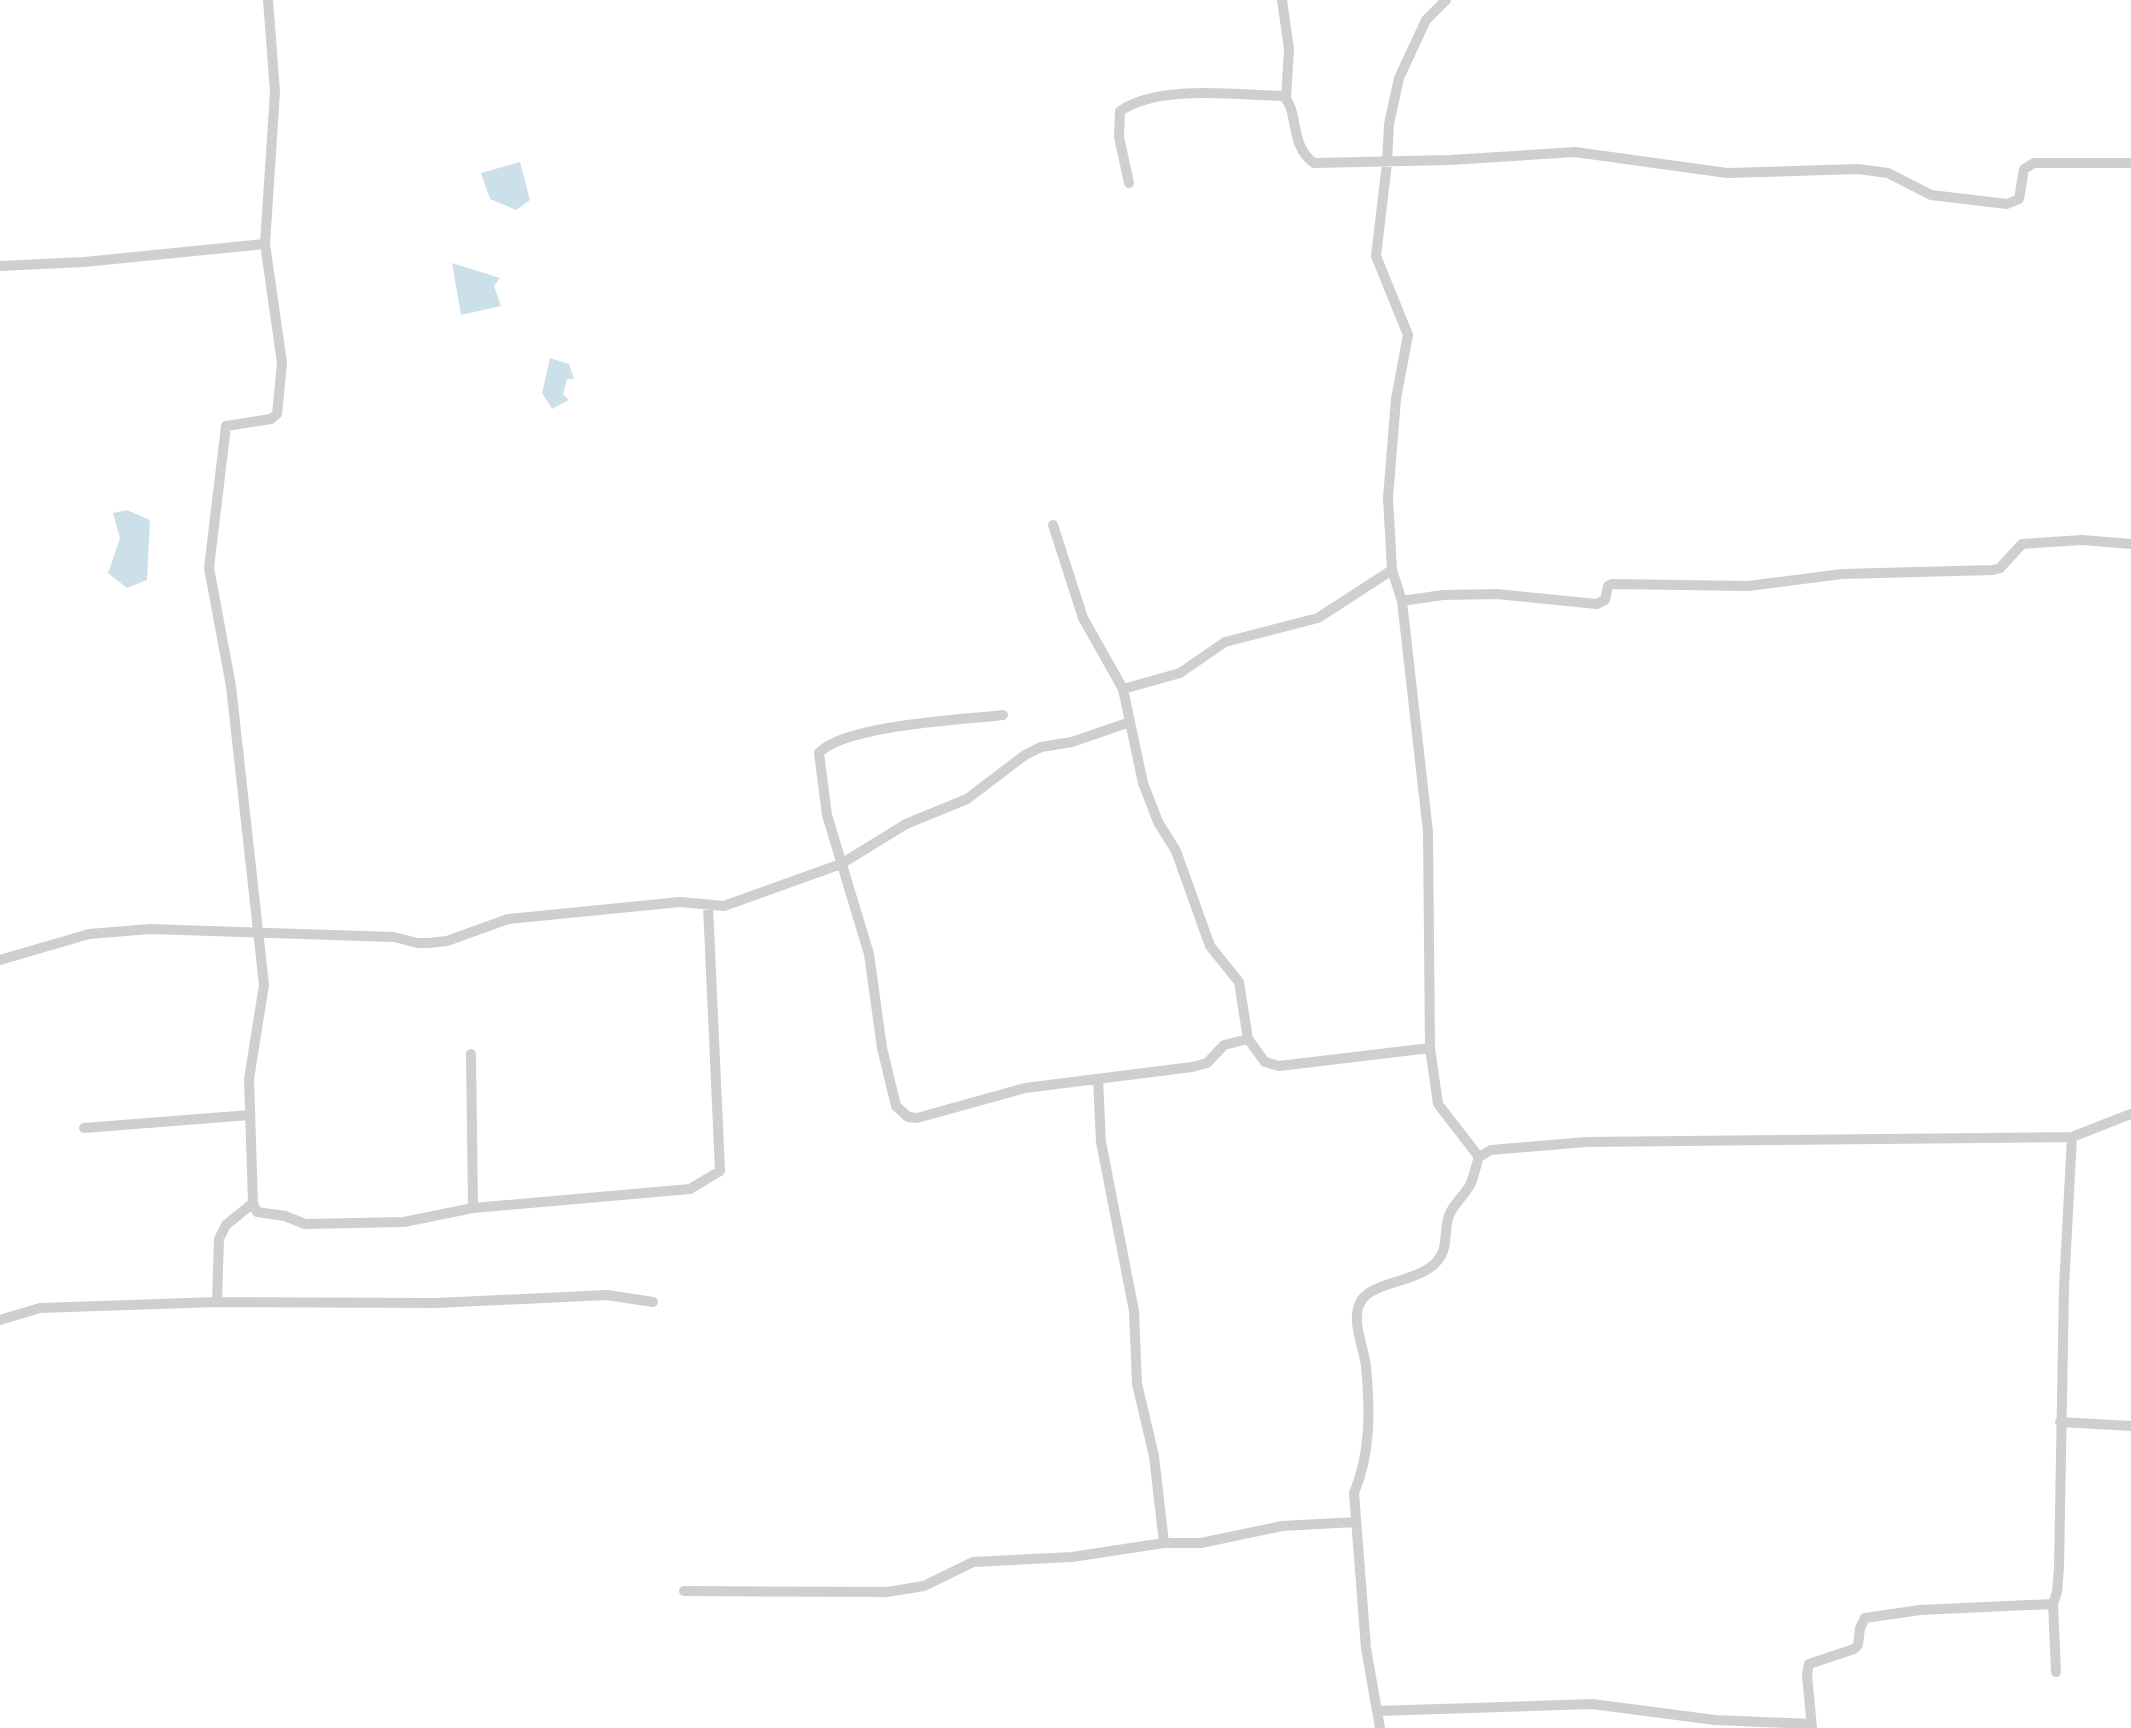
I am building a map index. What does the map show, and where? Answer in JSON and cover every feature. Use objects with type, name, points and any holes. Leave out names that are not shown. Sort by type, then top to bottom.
[{"type":"street","points":[[268,0],[275,92],[265,244],[282,363],[276,414],[271,419],[226,426],[209,568],[231,686],[264,985],[249,1079],[253,1203],[257,1212],[285,1216],[305,1224],[404,1222],[473,1209],[690,1189],[720,1171],[708,906]]},
{"type":"street","points":[[1282,0],[1289,49],[1286,98],[1294,136],[1305,156],[1314,163],[1387,163],[1575,152],[1727,173],[1858,169],[1888,173],[1931,195],[2007,204],[2019,199],[2024,169],[2034,163],[2131,163]]},
{"type":"street","points":[[1446,0],[1426,20],[1399,78],[1389,124],[1376,256],[1408,335],[1396,399],[1388,498],[1392,570],[1402,601],[1428,832],[1430,1048],[1438,1104],[1479,1157]]},
{"type":"street","points":[[1129,183],[1119,137],[1119,116],[1127,107],[1169,94],[1286,98]]},
{"type":"street","points":[[0,266],[85,262],[265,244]]},
{"type":"street","points":[[1053,525],[1083,618],[1123,689],[1143,783],[1158,822],[1176,851],[1210,946],[1238,982],[1248,1039],[1265,1062],[1279,1066],[1430,1048]]},
{"type":"street","points":[[1402,601],[1443,595],[1497,594],[1597,604],[1605,600],[1608,586],[1612,584],[1748,586],[1842,574],[1993,570],[2000,568],[2022,544],[2082,540],[2131,544]]},
{"type":"street","points":[[1123,689],[1180,673],[1225,642],[1318,618],[1392,570]]},
{"type":"street","points":[[1003,715],[877,730],[828,743],[818,753],[827,815],[869,954],[882,1048],[895,1106],[908,1117],[917,1118],[1025,1088],[1207,1063],[1224,1045],[1248,1039]]},
{"type":"street","points":[[0,960],[89,934],[150,929],[394,937],[416,943],[429,943],[447,941],[508,919],[680,902],[724,906],[841,864],[906,824],[967,799],[1033,751],[1072,742],[1130,722]]},
{"type":"street","points":[[471,1054],[473,1209]]},
{"type":"street","points":[[1098,1079],[1101,1142],[1134,1311],[1136,1384],[1154,1456],[1164,1543]]},
{"type":"street","points":[[1380,1728],[1366,1648],[1354,1493],[1364,1470],[1369,1420],[1366,1364],[1358,1320],[1359,1303],[1369,1292],[1412,1278],[1437,1262],[1444,1248],[1450,1211],[1470,1185],[1479,1157],[1491,1150],[1586,1142],[2073,1137],[2131,1114]]},
{"type":"street","points":[[84,1128],[250,1115]]},
{"type":"street","points":[[2056,1672],[2053,1604],[2059,1569],[2060,1422],[2073,1137]]},
{"type":"street","points":[[217,1302],[219,1239],[226,1225],[253,1203]]},
{"type":"street","points":[[0,1320],[40,1308],[217,1302],[436,1303],[607,1295],[653,1302]]},
{"type":"street","points":[[2060,1422],[2131,1426]]},
{"type":"street","points":[[684,1591],[887,1592],[924,1586],[973,1562],[1072,1557],[1164,1543],[1201,1543],[1282,1527],[1356,1522]]},
{"type":"street","points":[[1377,1711],[1592,1704],[1715,1720],[1811,1726],[1809,1664],[1858,1645],[1860,1628],[1865,1618],[1920,1610],[2053,1604]]},
{"type":"water","points":[[520,162],[530,200],[516,210],[490,199],[481,173]]},
{"type":"water","points":[[452,263],[500,278],[494,286],[501,306],[461,315]]},
{"type":"water","points":[[550,358],[569,364],[574,379],[567,379],[563,394],[569,400],[552,409],[542,393]]},
{"type":"water","points":[[127,510],[150,520],[147,580],[127,588],[108,573],[120,538],[113,513]]}]
